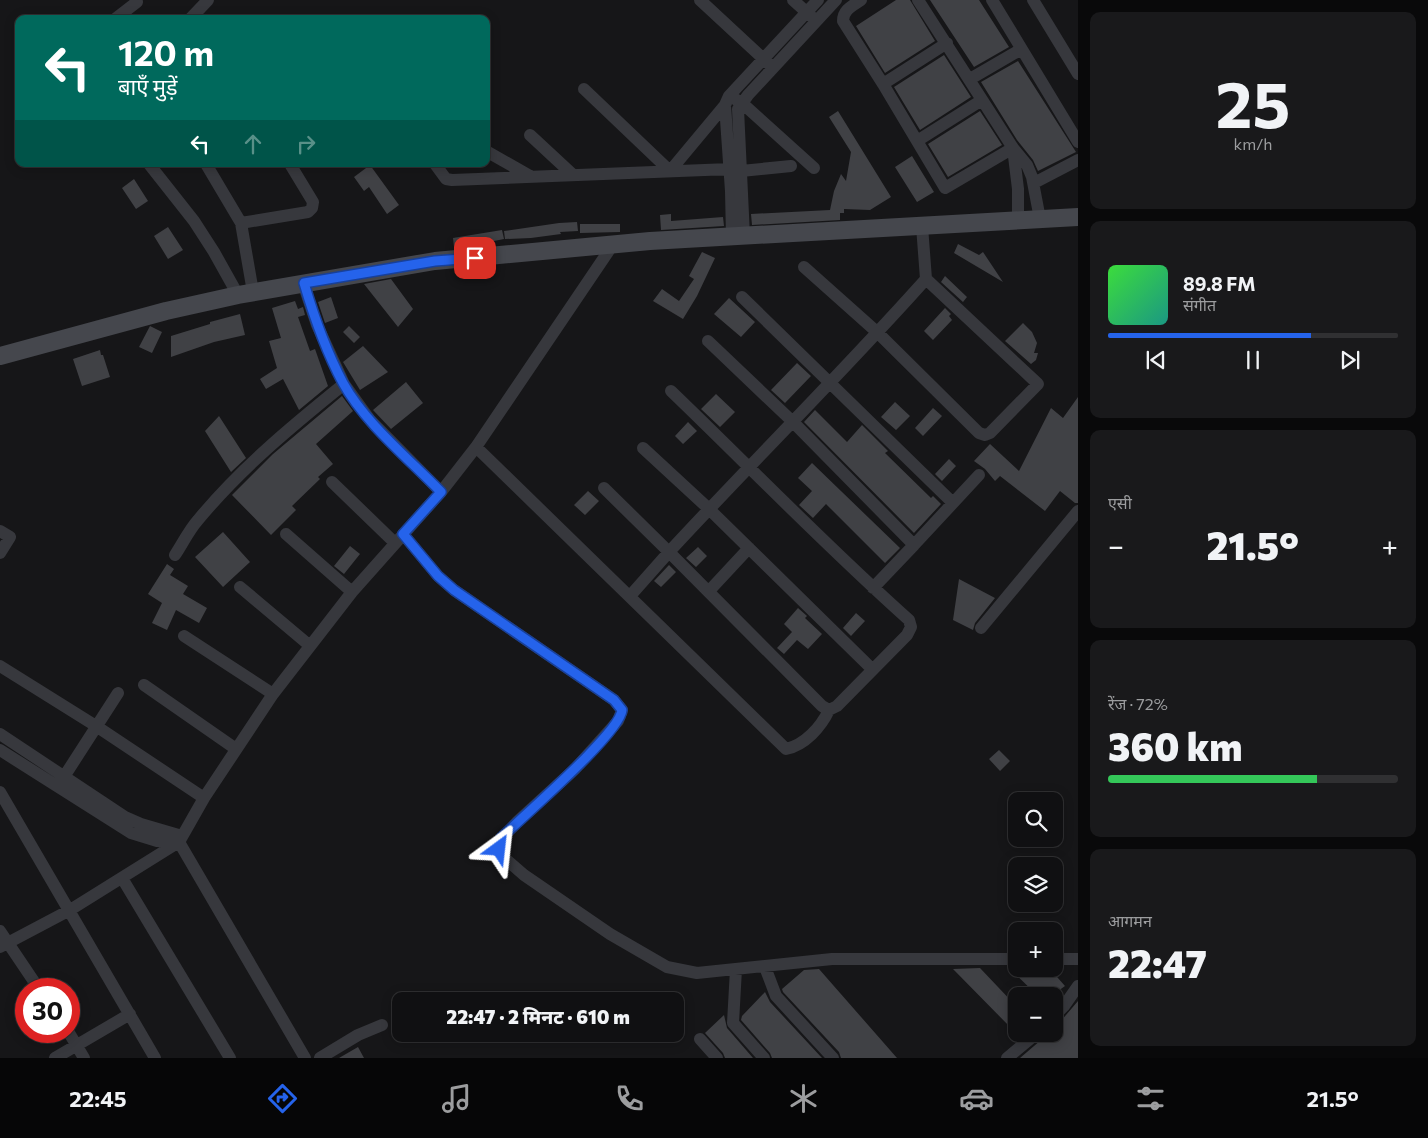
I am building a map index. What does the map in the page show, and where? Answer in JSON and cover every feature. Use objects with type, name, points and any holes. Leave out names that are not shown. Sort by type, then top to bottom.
[{"type":"main road","points":[[0,356],[166,311],[304,283],[435,261],[650,242],[1078,217]]},
{"type":"street","points":[[700,0],[773,68]]},
{"type":"street","points":[[793,0],[817,21]]},
{"type":"street","points":[[670,170],[727,100],[818,0]]},
{"type":"street","points":[[735,164],[738,109],[836,0]]},
{"type":"street","points":[[861,0],[846,10],[843,15],[843,22],[883,84],[945,188],[1013,148]]},
{"type":"street","points":[[918,0],[1013,148],[1027,165],[1034,183],[1040,219]]},
{"type":"street","points":[[992,0],[1020,50],[1078,142]]},
{"type":"street","points":[[1033,0],[1078,74]]},
{"type":"street","points":[[120,15],[137,2]]},
{"type":"street","points":[[883,84],[947,43]]},
{"type":"street","points":[[970,79],[1020,50]]},
{"type":"street","points":[[584,89],[670,170]]},
{"type":"street","points":[[727,100],[742,103],[814,168]]},
{"type":"street","points":[[727,100],[735,164],[738,237]]},
{"type":"street","points":[[917,141],[982,100]]},
{"type":"street","points":[[530,136],[572,174]]},
{"type":"street","points":[[1013,148],[1018,189],[1018,220]]},
{"type":"street","points":[[490,153],[530,177]]},
{"type":"street","points":[[1034,183],[1078,160]]},
{"type":"street","points":[[437,167],[446,179],[452,180],[670,170],[735,164],[792,166]]},
{"type":"street","points":[[151,167],[194,221],[214,252],[246,294]]},
{"type":"street","points":[[208,167],[241,223],[246,294]]},
{"type":"street","points":[[241,223],[308,212],[312,208],[313,202],[292,167]]},
{"type":"street","points":[[804,267],[878,333],[979,433],[985,435],[990,433],[1038,384],[926,279],[922,226]]},
{"type":"street","points":[[3,945],[70,910],[180,839],[204,798],[273,694],[352,592],[441,492],[476,446],[612,246]]},
{"type":"street","points":[[630,596],[709,509],[878,333],[926,279]]},
{"type":"street","points":[[304,283],[317,325],[344,384],[370,420],[441,492]]},
{"type":"street","points":[[742,297],[953,503]]},
{"type":"street","points":[[708,341],[793,422],[914,545]]},
{"type":"street","points":[[175,555],[197,521],[240,474],[286,430],[344,384]]},
{"type":"street","points":[[476,446],[786,749],[796,747],[823,723],[829,710],[837,706],[907,635],[911,627],[909,620],[872,588],[671,391]]},
{"type":"street","points":[[643,448],[709,509],[872,669]]},
{"type":"street","points":[[872,588],[980,475]]},
{"type":"street","points":[[332,482],[399,539],[454,590],[614,700],[622,710],[618,720],[575,769],[517,822],[499,842],[501,855],[524,875],[637,951],[667,967],[697,973],[832,959],[1008,959]]},
{"type":"street","points":[[604,488],[822,706],[829,710]]},
{"type":"street","points":[[981,628],[1078,511]]},
{"type":"street","points":[[0,531],[10,537],[0,553]]},
{"type":"street","points":[[286,534],[352,592]]},
{"type":"street","points":[[709,591],[749,548]]},
{"type":"street","points":[[240,587],[310,645]]},
{"type":"street","points":[[184,636],[273,694]]},
{"type":"street","points":[[0,666],[96,726],[204,798]]},
{"type":"street","points":[[144,685],[236,749]]},
{"type":"street","points":[[60,782],[118,693]]},
{"type":"street","points":[[0,734],[60,782],[131,834],[157,841],[180,839]]},
{"type":"street","points":[[0,750],[60,782]]},
{"type":"street","points":[[0,792],[155,1058]]},
{"type":"street","points":[[180,839],[305,1058]]},
{"type":"street","points":[[122,878],[230,1058]]},
{"type":"street","points":[[0,931],[3,945],[30,978]]},
{"type":"street","points":[[1063,959],[1078,959]]},
{"type":"street","points":[[765,967],[776,996],[833,1058]]},
{"type":"street","points":[[736,969],[733,1022],[764,1058]]},
{"type":"street","points":[[1063,1007],[1078,986]]},
{"type":"street","points":[[55,1058],[130,1014]]},
{"type":"street","points":[[320,1058],[358,1035],[382,1025]]},
{"type":"street","points":[[700,1039],[716,1058]]},
{"type":"street","points":[[1007,1058],[1026,1042]]},
{"type":"street","points":[[78,1045],[84,1058]]},
{"type":"building","points":[[896,0],[910,0],[935,41],[885,73],[856,26]]},
{"type":"building","points":[[930,0],[979,0],[1009,47],[974,67]]},
{"type":"building","points":[[944,55],[971,97],[920,130],[894,87]]},
{"type":"building","points":[[1018,61],[1076,152],[1038,171],[1033,160],[1017,140],[981,82]]},
{"type":"building","points":[[838,111],[891,197],[870,210],[844,209],[844,213],[840,213],[840,220],[752,225],[751,214],[830,210],[834,191],[841,174],[846,181],[851,152],[829,117]]},
{"type":"building","points":[[980,111],[1002,145],[948,177],[928,144]]},
{"type":"building","points":[[912,156],[934,192],[917,202],[895,167]]},
{"type":"building","points":[[367,167],[371,167],[399,205],[387,214],[369,187],[364,191],[354,177]]},
{"type":"building","points":[[134,179],[148,201],[136,209],[122,188]]},
{"type":"building","points":[[671,214],[671,221],[723,217],[724,226],[661,230],[660,215]]},
{"type":"building","points":[[577,222],[578,231],[560,232],[561,234],[531,238],[505,239],[504,231]]},
{"type":"building","points":[[580,224],[620,224],[620,232],[580,233]]},
{"type":"building","points":[[168,227],[183,250],[168,259],[154,236]]},
{"type":"building","points":[[502,230],[504,239],[454,247],[453,238]]},
{"type":"building","points":[[958,244],[979,255],[983,252],[1003,282],[954,253]]},
{"type":"building","points":[[702,252],[715,258],[697,296],[683,319],[653,301],[662,289],[679,301],[694,279],[689,276]]},
{"type":"building","points":[[945,276],[967,297],[963,302],[941,282]]},
{"type":"building","points":[[391,279],[413,309],[398,327],[364,284]]},
{"type":"building","points":[[331,297],[338,318],[325,323],[318,302]]},
{"type":"building","points":[[729,298],[755,322],[741,337],[714,314]]},
{"type":"building","points":[[295,301],[298,309],[303,307],[305,315],[298,317],[310,351],[315,349],[328,386],[299,410],[283,379],[266,389],[260,379],[277,368],[269,341],[281,338],[272,308]]},
{"type":"building","points":[[945,308],[951,314],[949,316],[952,320],[933,340],[924,331]]},
{"type":"building","points":[[240,314],[245,335],[214,342],[171,357],[171,336]]},
{"type":"building","points":[[1023,323],[1032,332],[1037,343],[1034,353],[1038,353],[1036,360],[1031,364],[1005,341]]},
{"type":"building","points":[[150,326],[162,332],[152,353],[139,347]]},
{"type":"building","points":[[349,326],[360,337],[354,343],[343,332]]},
{"type":"building","points":[[363,346],[388,372],[360,390],[343,362]]},
{"type":"building","points":[[100,350],[110,377],[82,386],[73,359]]},
{"type":"building","points":[[797,363],[811,376],[785,403],[771,390]]},
{"type":"building","points":[[406,382],[423,403],[391,429],[373,410]]},
{"type":"building","points":[[716,394],[735,412],[720,427],[701,409]]},
{"type":"building","points":[[342,396],[353,411],[316,444],[333,464],[318,477],[320,479],[292,506],[296,510],[271,535],[232,495],[273,454]]},
{"type":"building","points":[[1078,397],[1078,503],[1075,503],[1060,491],[1045,511],[1000,476],[995,481],[985,469],[974,461],[990,444],[1019,471],[1051,408],[1063,418]]},
{"type":"building","points":[[895,402],[910,416],[896,430],[881,417]]},
{"type":"building","points":[[933,408],[942,416],[923,436],[915,428]]},
{"type":"building","points":[[815,410],[847,442],[862,425],[888,451],[885,453],[931,498],[933,496],[941,504],[914,533],[804,422]]},
{"type":"building","points":[[219,416],[246,458],[231,472],[205,431]]},
{"type":"building","points":[[688,422],[697,431],[683,444],[675,436]]},
{"type":"building","points":[[949,459],[956,466],[942,481],[935,474]]},
{"type":"building","points":[[812,463],[900,548],[885,563],[826,504],[813,518],[799,505],[812,491],[798,478]]},
{"type":"building","points":[[588,491],[599,501],[585,515],[574,505]]},
{"type":"building","points":[[223,532],[250,562],[223,587],[195,557]]},
{"type":"building","points":[[350,546],[360,554],[344,574],[334,566]]},
{"type":"building","points":[[698,547],[707,556],[696,567],[686,558]]},
{"type":"building","points":[[167,564],[174,569],[170,575],[188,586],[183,594],[207,608],[199,623],[176,610],[167,630],[152,623],[162,603],[148,594]]},
{"type":"building","points":[[669,565],[676,572],[661,587],[654,581]]},
{"type":"building","points":[[959,579],[995,598],[975,623],[973,630],[953,620]]},
{"type":"building","points":[[798,608],[807,616],[805,618],[822,634],[808,649],[797,640],[784,654],[777,648],[792,632],[784,624]]},
{"type":"building","points":[[856,613],[865,621],[851,636],[843,628]]},
{"type":"building","points":[[999,750],[1010,761],[1000,771],[989,759]]},
{"type":"building","points":[[980,968],[1008,998],[1008,1025],[953,969]]},
{"type":"building","points":[[819,969],[897,1058],[841,1058],[839,1052],[783,992],[782,989],[804,970]]},
{"type":"building","points":[[1018,977],[1057,977],[1065,986],[1063,987],[1029,987]]},
{"type":"building","points":[[765,992],[770,1002],[822,1058],[772,1058],[770,1053],[741,1020],[742,1016]]},
{"type":"building","points":[[1078,1001],[1078,1058],[1020,1058],[1039,1042],[1063,1042],[1063,1018]]},
{"type":"building","points":[[724,1015],[727,1028],[753,1058],[725,1058],[723,1053],[705,1033]]},
{"type":"building","points":[[358,1047],[364,1058],[339,1058]]},
{"type":"route","points":[[475,258],[435,261],[304,283],[317,325],[344,384],[370,420],[441,492],[403,534],[438,576],[454,590],[614,700],[622,710],[618,720],[575,769],[501,838],[499,849]]}]
